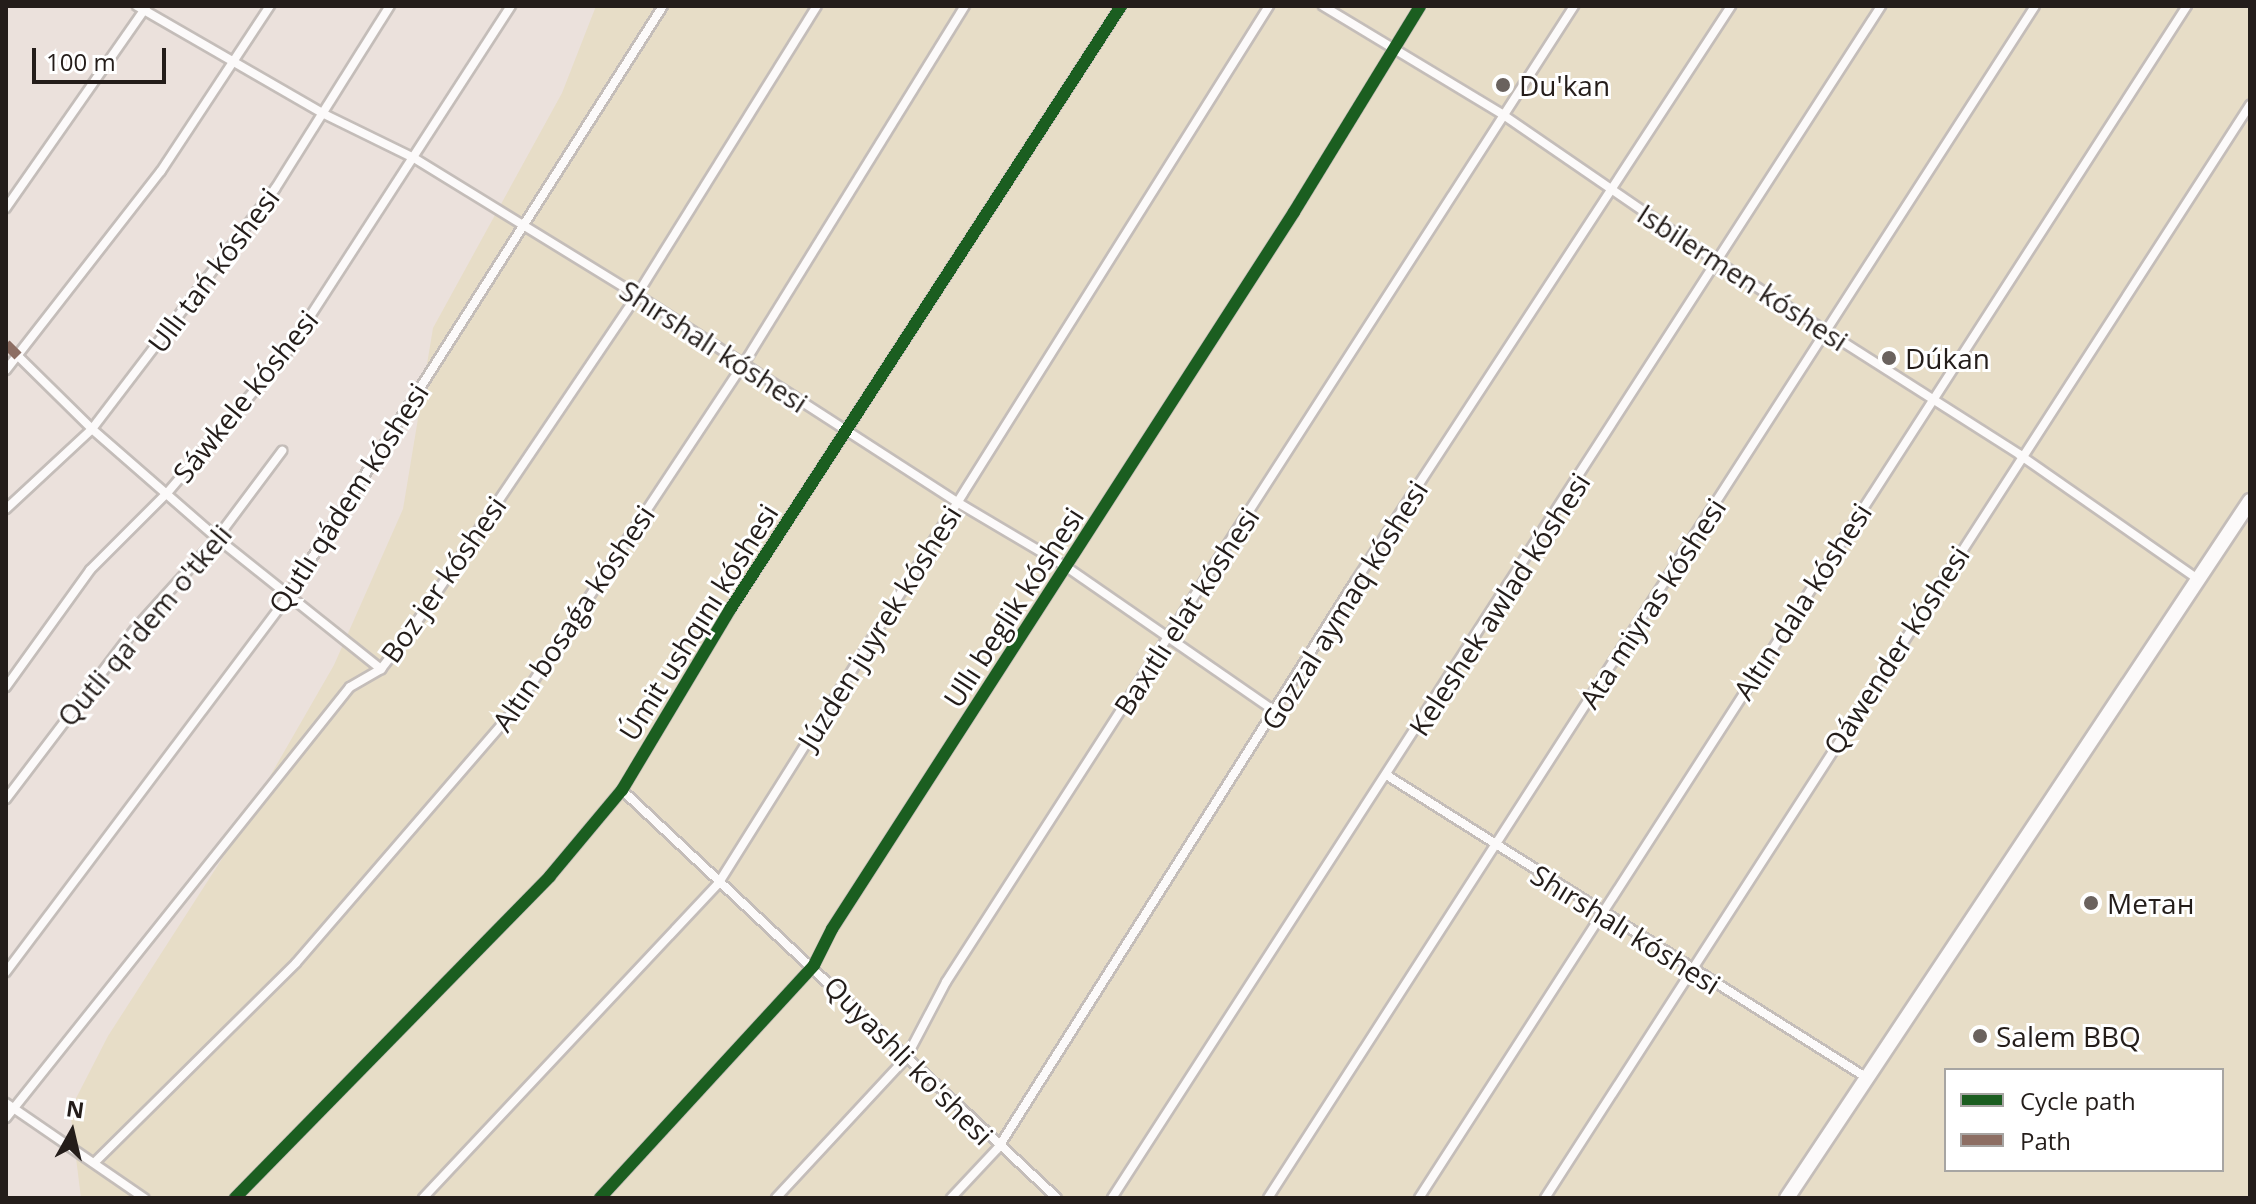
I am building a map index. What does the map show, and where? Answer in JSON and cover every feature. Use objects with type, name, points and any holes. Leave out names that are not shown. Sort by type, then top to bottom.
[{"type":"main road","points":[[1787,1198],[2250,501]]},
{"type":"street","points":[[6,370],[161,171],[270,6]]},
{"type":"street","name":"Ullı tań kóshesi","points":[[6,509],[92,429],[275,189],[390,6]]},
{"type":"street","name":"Sáwkele kóshesi","points":[[6,687],[90,570],[168,492],[287,352],[511,6]]},
{"type":"street","name":"Qutlı qádem kóshesi","points":[[6,972],[288,596],[663,6]]},
{"type":"street","name":"Boz jer kóshesi","points":[[6,1118],[17,1110],[350,687],[381,669],[637,295],[817,6]]},
{"type":"street","name":"Altın bosaǵa kóshesi","points":[[94,1163],[296,963],[513,712],[743,365],[965,6]]},
{"type":"street","name":"Úmit ushqını kóshesi","points":[[235,1198],[550,876],[622,790],[731,608],[848,432],[1121,6]]},
{"type":"street","name":"Júzden juyrek kóshesi","points":[[423,1198],[718,884],[1269,6]]},
{"type":"street","name":"Isbilermen kóshesi","points":[[1323,6],[1502,114],[1719,263],[2020,455],[2199,580]]},
{"type":"street","name":"Ullı beglik kóshesi","points":[[600,1198],[814,965],[832,929],[1068,568],[1420,6]]},
{"type":"street","name":"Baxıtlı elat kóshesi","points":[[776,1198],[906,1058],[946,982],[1171,638],[1502,114],[1574,6]]},
{"type":"street","name":"Gozzal aymaq kóshesi","points":[[951,1198],[998,1148],[1276,712],[1355,582],[1731,6]]},
{"type":"street","name":"Keleshek awlad kóshesi","points":[[1112,1198],[1719,263],[1881,6]]},
{"type":"street","name":"Ata miyras kóshesi","points":[[1268,1198],[2035,6]]},
{"type":"street","name":"Altın dala kóshesi","points":[[1419,1198],[1599,912],[2187,6]]},
{"type":"street","points":[[6,208],[142,7]]},
{"type":"street","name":"Shırshalı kóshesi","points":[[142,7],[322,113],[414,158],[637,295],[957,502],[1068,568],[1276,712]]},
{"type":"street","name":"Qáwender kóshesi","points":[[1545,1198],[2020,455],[2250,105]]},
{"type":"street","points":[[18,356],[92,429],[168,492],[217,538],[381,669]]},
{"type":"street","name":"Qutli qa'dem o'tkeli","points":[[6,799],[136,628],[217,538],[282,451]]},
{"type":"street","name":"Shırshalı kóshesi","points":[[1388,776],[1495,847],[1867,1078]]},
{"type":"street","name":"Quyashli ko'shesi","points":[[622,790],[718,884],[814,965],[998,1148],[1057,1198]]},
{"type":"street","points":[[6,1103],[140,1197]]},
{"type":"sand","points":[[596,6],[2250,6],[2250,1198],[81,1198],[70,1110],[108,1036],[227,851],[334,665],[403,509],[433,328],[562,93]]},
{"type":"marked path","points":[[6,344],[18,356]]},
{"type":"cycle path","points":[[235,1198],[550,876],[622,790],[731,608],[1121,6]]},
{"type":"cycle path","points":[[600,1198],[814,965],[832,929],[1294,212],[1420,6]]},
{"type":"place","name":"Du'kan","points":[[1503,85]]},
{"type":"place","name":"Dúkan","points":[[1889,358]]},
{"type":"place","name":"Метан","points":[[2091,903]]},
{"type":"place","name":"Salem BBQ","points":[[1980,1036]]}]
